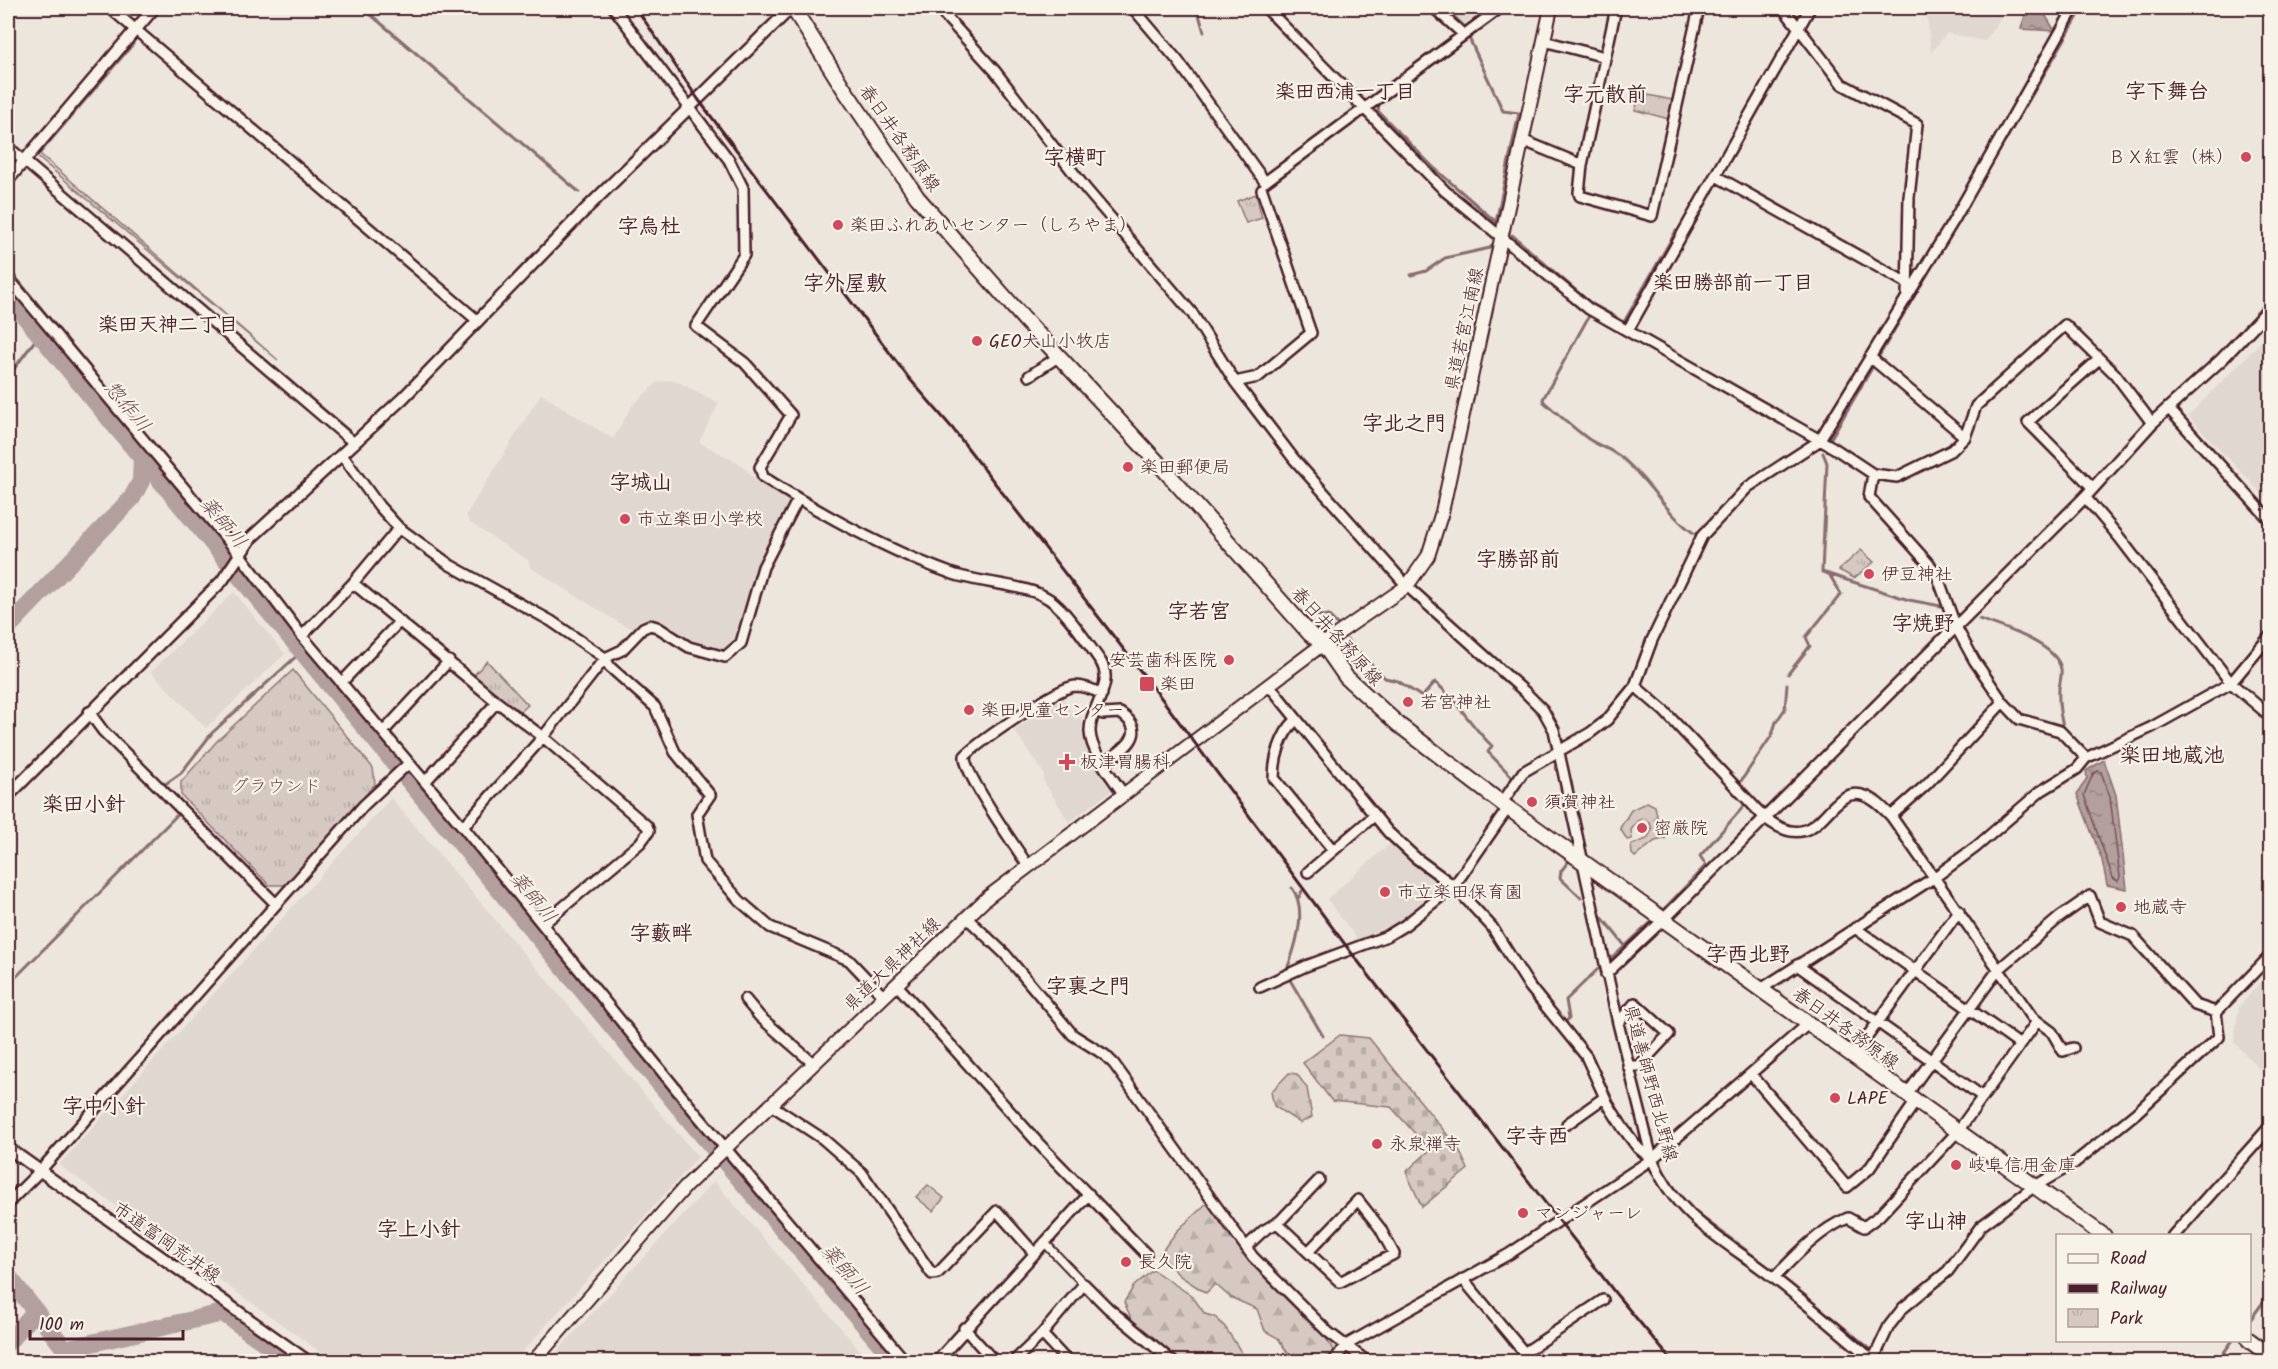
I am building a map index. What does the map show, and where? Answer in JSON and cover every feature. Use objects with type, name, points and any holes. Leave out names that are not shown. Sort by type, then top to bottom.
[{"type":"main road","name":"春日井各務原線","points":[[792,8],[918,197],[1058,357],[1161,466],[1310,634],[1323,644],[1346,677],[1399,725],[1505,805],[2101,1234]]},
{"type":"main road","name":"県道若宮江南線","points":[[1323,644],[1407,586],[1428,556],[1442,512],[1551,8]]},
{"type":"main road","name":"県道大県神社線","points":[[533,1362],[685,1187],[1002,884],[1323,644]]},
{"type":"main road","points":[[2250,1342],[2271,1356]]},
{"type":"street","points":[[110,8],[478,321]]},
{"type":"street","points":[[8,180],[154,8]]},
{"type":"street","points":[[614,8],[690,107],[741,180],[746,247],[742,261],[716,294],[696,326],[745,363],[791,415],[760,467],[763,477],[798,499],[895,550],[937,568],[971,580],[1048,598],[1103,667],[1102,694],[1090,726],[1090,738],[1124,795]]},
{"type":"street","points":[[8,796],[89,712],[222,581],[252,537],[403,399],[690,107],[792,8]]},
{"type":"street","name":"県道善師野西北野線","points":[[938,8],[995,70],[1086,189],[1192,313],[1235,382],[1294,459],[1407,586],[1487,655],[1542,710],[1554,730],[1617,1023],[1652,1159],[1672,1198],[1694,1221],[1774,1278],[1874,1361]]},
{"type":"street","points":[[1133,8],[1178,61],[1265,182],[1500,8]]},
{"type":"street","points":[[1266,8],[1445,191],[1589,309],[1873,474],[1897,477],[1952,450],[1965,437],[1976,406],[2065,325],[2098,360],[2115,374],[2152,423]]},
{"type":"street","points":[[1434,8],[1466,33]]},
{"type":"street","points":[[1616,8],[1582,165],[1580,196],[1652,216],[1699,8]]},
{"type":"street","points":[[1783,8],[1799,25],[1842,84],[1917,124],[1909,197],[1906,297]]},
{"type":"street","points":[[1628,330],[1810,8]]},
{"type":"street","points":[[1260,987],[1306,966],[1387,936],[1405,925],[1454,886],[1523,772],[1559,752],[1607,720],[1635,686],[1652,640],[1702,536],[1748,487],[1819,441],[1954,219],[2074,8]]},
{"type":"street","points":[[1544,41],[1605,57]]},
{"type":"street","points":[[1522,140],[1582,165]]},
{"type":"street","points":[[8,147],[354,443]]},
{"type":"street","points":[[1716,176],[1905,282]]},
{"type":"street","points":[[1235,382],[1258,376],[1311,333],[1262,190]]},
{"type":"street","points":[[8,278],[241,556],[302,636],[384,731],[407,764],[463,827],[694,1111],[906,1362]]},
{"type":"street","points":[[1606,974],[1664,919],[2085,497],[2152,423],[2271,308]]},
{"type":"street","points":[[1029,376],[1058,357]]},
{"type":"street","points":[[1870,357],[1965,437]]},
{"type":"street","points":[[2093,488],[2028,422],[2098,360]]},
{"type":"street","points":[[2168,408],[2271,519]]},
{"type":"street","points":[[342,455],[379,506],[399,528],[450,566],[551,621],[605,658],[610,668],[655,706],[675,752],[710,795],[697,814],[705,861],[740,901],[770,927],[849,960],[884,997]]},
{"type":"street","points":[[1873,474],[1869,497],[1936,572],[1955,625],[1974,660],[2003,702],[2019,719],[2060,731],[2086,758]]},
{"type":"street","points":[[2085,497],[2127,547],[2231,682],[2271,716]]},
{"type":"street","points":[[463,827],[543,737],[605,658],[622,650],[638,632],[650,625],[689,647],[725,657],[741,643],[763,567],[798,499]]},
{"type":"street","points":[[302,636],[353,583],[399,528]]},
{"type":"street","points":[[353,583],[543,737],[649,831],[640,843],[605,874],[543,924]]},
{"type":"street","points":[[342,682],[400,621]]},
{"type":"street","points":[[1761,989],[1935,877],[1976,847],[2042,791],[2077,769],[2086,758],[2152,727],[2231,682],[2271,636]]},
{"type":"street","points":[[384,731],[449,661]]},
{"type":"street","points":[[1028,866],[974,782],[965,764],[965,756],[1057,694],[1075,686],[1102,694]]},
{"type":"street","points":[[1269,686],[1374,816],[1416,858],[1454,886],[1492,927],[1530,987],[1586,1056],[1605,1097],[1623,1128],[1638,1148],[1652,1159]]},
{"type":"street","points":[[1635,686],[1664,711],[1764,817],[1779,829],[1793,833],[1805,831],[1838,802],[1854,795],[1864,795],[1892,816],[2036,1023],[2045,1025],[2063,1050],[2073,1048]]},
{"type":"street","points":[[425,782],[497,702]]},
{"type":"street","points":[[1892,816],[1927,784],[2003,702]]},
{"type":"street","points":[[1095,711],[1104,714],[1120,713],[1133,728],[1134,736],[1129,744],[1104,763]]},
{"type":"street","points":[[89,712],[103,730],[276,904]]},
{"type":"street","points":[[1295,721],[1285,730],[1274,766],[1274,778],[1333,850]]},
{"type":"street","points":[[8,1203],[39,1172],[393,775],[407,764]]},
{"type":"street","points":[[1308,872],[1374,816]]},
{"type":"street","points":[[1750,1074],[1847,1187],[1869,1169],[1932,1060],[1998,970],[2060,917],[2090,896],[2100,922],[2133,936],[2195,1005],[2216,1012]]},
{"type":"street","points":[[1853,1056],[1959,911]]},
{"type":"street","points":[[967,918],[1005,954],[1073,1035],[1105,1055],[1114,1064],[1246,1247],[1329,1332],[1368,1362]]},
{"type":"street","points":[[1855,928],[1971,1008],[2020,1045]]},
{"type":"street","points":[[2216,1012],[2271,956]]},
{"type":"street","points":[[1797,965],[1983,1097]]},
{"type":"street","points":[[897,985],[1040,1145],[1146,1254]]},
{"type":"street","points":[[746,999],[760,1017],[814,1064]]},
{"type":"street","points":[[1617,1023],[1635,1003],[1669,1034],[1640,1066],[1628,1066]]},
{"type":"street","points":[[1874,1361],[1889,1326],[1903,1308],[1948,1271],[1981,1226],[2035,1186],[2073,1164],[2136,1113],[2219,1037],[2216,1012]]},
{"type":"street","points":[[1774,1278],[1799,1252],[1832,1226],[1848,1218],[1864,1227],[1879,1216],[1958,1131],[2036,1023]]},
{"type":"street","points":[[1333,1362],[1346,1345],[1538,1236],[1652,1159],[1808,1024]]},
{"type":"street","points":[[1567,1124],[1605,1097]]},
{"type":"street","points":[[771,1105],[810,1129],[862,1173],[932,1274],[938,1273],[996,1210],[1034,1253]]},
{"type":"street","points":[[2175,1234],[2271,1127]]},
{"type":"street","name":"市道富岡荒井線","points":[[8,1148],[309,1362]]},
{"type":"street","points":[[1246,1247],[1277,1223],[1319,1180]]},
{"type":"street","points":[[936,1362],[964,1328],[1089,1194]]},
{"type":"street","points":[[1277,1223],[1340,1282],[1394,1254],[1380,1228],[1358,1200],[1308,1252]]},
{"type":"street","points":[[1044,1242],[1108,1308],[1173,1362]]},
{"type":"street","points":[[1463,1279],[1532,1362]]},
{"type":"street","points":[[1013,1362],[1042,1334],[1084,1284]]},
{"type":"street","points":[[1524,1353],[1603,1300]]},
{"type":"street","points":[[964,1328],[995,1362]]},
{"type":"street","points":[[1042,1334],[1068,1362]]},
{"type":"shaded area","points":[[1441,8],[1487,8],[1462,26]]},
{"type":"shaded area","points":[[1926,8],[2007,8],[1985,41],[1947,33],[1931,53]]},
{"type":"shaded area","points":[[2270,333],[2270,502],[2188,416]]},
{"type":"shaded area","name":"市立楽田小学校","points":[[674,380],[719,403],[699,442],[740,464],[758,482],[790,501],[751,582],[738,638],[726,651],[690,641],[653,619],[640,622],[633,628],[623,625],[530,567],[528,560],[470,523],[466,515],[541,394],[613,439],[632,406],[658,382]]},
{"type":"shaded area","points":[[234,592],[285,654],[206,728],[151,672]]},
{"type":"shaded area","name":"板津胃腸科","points":[[1063,698],[1075,720],[1081,716],[1083,733],[1091,750],[1115,788],[1069,822],[1043,780],[1044,774],[1014,730]]},
{"type":"shaded area","points":[[391,798],[698,1157],[514,1361],[333,1361],[59,1165]]},
{"type":"shaded area","name":"市立楽田保育園","points":[[1391,843],[1443,885],[1402,920],[1358,940],[1327,899]]},
{"type":"shaded area","points":[[2270,972],[2270,1081],[2234,1042],[2239,1007]]},
{"type":"shaded area","points":[[714,1181],[869,1361],[549,1361],[564,1344]]},
{"type":"green space","points":[[131,41],[134,44],[40,154],[278,360],[35,155]]},
{"type":"green space","points":[[1648,95],[1673,100],[1669,119],[1635,110],[1639,99],[1647,100]]},
{"type":"green space","points":[[1256,194],[1262,218],[1246,223],[1237,201]]},
{"type":"green space","points":[[1861,550],[1874,562],[1854,578],[1839,570]]},
{"type":"green space","points":[[487,661],[528,705],[517,715],[473,676]]},
{"type":"green space","name":"グラウンド","points":[[293,670],[373,768],[375,784],[287,885],[269,885],[181,795],[181,782],[217,741]]},
{"type":"green space","points":[[1647,802],[1655,806],[1658,821],[1666,826],[1665,839],[1655,841],[1635,857],[1632,854],[1631,845],[1647,839],[1652,830],[1650,823],[1644,818],[1637,821],[1631,830],[1632,839],[1627,840],[1620,828],[1631,810]]},
{"type":"green space","points":[[1340,1035],[1369,1038],[1458,1148],[1468,1169],[1422,1207],[1406,1172],[1430,1150],[1391,1107],[1332,1101],[1303,1063]]},
{"type":"green space","points":[[1289,1073],[1297,1074],[1307,1088],[1312,1117],[1300,1123],[1274,1106],[1271,1092]]},
{"type":"green space","points":[[928,1185],[944,1198],[933,1211],[916,1197]]},
{"type":"green space","points":[[1208,1202],[1255,1265],[1323,1333],[1335,1353],[1327,1361],[1293,1361],[1278,1338],[1265,1331],[1257,1309],[1230,1297],[1215,1284],[1206,1293],[1180,1276],[1159,1255],[1177,1231]]},
{"type":"green space","points":[[1153,1270],[1192,1296],[1205,1314],[1215,1317],[1225,1327],[1247,1361],[1180,1361],[1134,1325],[1124,1302],[1134,1286]]},
{"type":"water","points":[[2027,8],[2041,8],[2055,31],[2021,29]]},
{"type":"water","points":[[2104,760],[2116,795],[2127,889],[2107,885],[2102,860],[2077,794],[2087,778],[2086,771]]},
{"type":"waterway","points":[[363,8],[579,192]]},
{"type":"waterway","points":[[1197,8],[1204,32]]},
{"type":"waterway","points":[[1445,8],[1463,25],[1503,111],[1519,113],[1496,222],[1434,168],[1378,111],[1379,104],[1468,38]]},
{"type":"waterway","points":[[1831,438],[2083,8]]},
{"type":"waterway","points":[[8,140],[20,152]]},
{"type":"waterway","points":[[34,164],[349,431]]},
{"type":"waterway","points":[[1624,322],[1676,231]]},
{"type":"waterway","points":[[1512,235],[1589,302],[1616,317]]},
{"type":"waterway","points":[[1411,275],[1426,271],[1445,258],[1490,248],[1493,244]]},
{"type":"waterway","points":[[1506,250],[1516,253]]},
{"type":"waterway","points":[[8,268],[158,450]]},
{"type":"waterway","name":"惣作川","points":[[8,296],[142,458],[141,481],[132,498],[8,627]]},
{"type":"waterway","points":[[1581,308],[1589,316],[1543,399],[1544,402],[1587,438],[1622,458],[1675,517],[1695,534]]},
{"type":"waterway","points":[[8,377],[39,335]]},
{"type":"waterway","points":[[1823,453],[1827,463],[1822,572],[1909,600],[1941,606]]},
{"type":"waterway","name":"薬師川","points":[[142,458],[694,1125],[896,1362]]},
{"type":"waterway","points":[[1788,674],[1810,646],[1806,637],[1841,594],[1829,574]]},
{"type":"waterway","points":[[1307,615],[1329,616],[1339,626]]},
{"type":"waterway","points":[[1979,619],[2026,637],[2039,644],[2057,660],[2061,669],[2059,699],[2064,730]]},
{"type":"waterway","points":[[1347,640],[1385,678],[1398,681],[1422,697],[1435,682],[1492,746],[1488,752],[1514,779]]},
{"type":"waterway","points":[[161,787],[181,773],[212,733],[301,652]]},
{"type":"waterway","points":[[1739,784],[1772,735],[1776,722],[1785,709],[1787,684]]},
{"type":"waterway","points":[[1663,910],[1706,865],[1700,856],[1744,806],[1744,801]]},
{"type":"waterway","points":[[8,985],[179,813]]},
{"type":"waterway","points":[[1568,862],[1561,871],[1560,878],[1581,898]]},
{"type":"waterway","points":[[1287,969],[1297,939],[1300,917],[1297,897],[1292,888]]},
{"type":"waterway","points":[[1299,897],[1302,891]]},
{"type":"waterway","points":[[1600,915],[1626,947]]},
{"type":"waterway","points":[[1612,958],[1650,923]]},
{"type":"waterway","points":[[2130,942],[2178,993]]},
{"type":"waterway","points":[[2252,968],[2270,949]]},
{"type":"waterway","points":[[1564,1024],[1569,1018],[1566,1000],[1599,968]]},
{"type":"waterway","points":[[1290,980],[1323,1036]]},
{"type":"waterway","points":[[1691,1209],[1771,1269]]},
{"type":"waterway","points":[[8,1276],[65,1349],[223,1313],[292,1362]]},
{"type":"waterway","points":[[1784,1279],[1869,1348]]},
{"type":"waterway","points":[[2251,1319],[2270,1293]]},
{"type":"waterway","name":"惣作川","points":[[8,1342],[35,1312]]},
{"type":"waterway","points":[[2217,1362],[2232,1342]]},
{"type":"waterway","points":[[65,1349],[75,1362]]},
{"type":"railway","points":[[636,8],[698,99],[908,377],[953,429],[1159,695],[1350,951],[1616,1294],[1673,1362]]},
{"type":"place","name":"ＢＸ紅雲（株）","points":[[2246,157]]},
{"type":"place","name":"楽田ふれあいセンター（しろやま）","points":[[838,225]]},
{"type":"place","name":"GEO犬山小牧店","points":[[977,341]]},
{"type":"place","name":"楽田郵便局","points":[[1128,467]]},
{"type":"place","name":"市立楽田小学校","points":[[625,519]]},
{"type":"place","name":"伊豆神社","points":[[1869,574]]},
{"type":"place","name":"安芸歯科医院","points":[[1229,660]]},
{"type":"place","name":"楽田","points":[[1147,684]]},
{"type":"place","name":"若宮神社","points":[[1408,702]]},
{"type":"place","name":"楽田児童センター","points":[[969,710]]},
{"type":"place","name":"板津胃腸科","points":[[1067,762]]},
{"type":"place","name":"須賀神社","points":[[1532,802]]},
{"type":"place","name":"密厳院","points":[[1642,828]]},
{"type":"place","name":"市立楽田保育園","points":[[1385,892]]},
{"type":"place","name":"地蔵寺","points":[[2121,907]]},
{"type":"place","name":"LAPE","points":[[1835,1098]]},
{"type":"place","name":"永泉禅寺","points":[[1377,1144]]},
{"type":"place","name":"岐阜信用金庫","points":[[1956,1165]]},
{"type":"place","name":"マンジャーレ","points":[[1523,1213]]},
{"type":"place","name":"長久院","points":[[1126,1262]]},
{"type":"district","name":"楽田西浦一丁目","points":[[1345,91]]},
{"type":"district","name":"字下舞台","points":[[2167,91]]},
{"type":"district","name":"字元散前","points":[[1605,94]]},
{"type":"district","name":"字横町","points":[[1075,157]]},
{"type":"district","name":"字烏杜","points":[[649,226]]},
{"type":"district","name":"楽田勝部前一丁目","points":[[1733,282]]},
{"type":"district","name":"字外屋敷","points":[[845,283]]},
{"type":"district","name":"楽田天神二丁目","points":[[168,324]]},
{"type":"district","name":"字北之門","points":[[1404,423]]},
{"type":"district","name":"字城山","points":[[641,482]]},
{"type":"district","name":"字勝部前","points":[[1518,559]]},
{"type":"district","name":"字若宮","points":[[1199,611]]},
{"type":"district","name":"字焼野","points":[[1923,623]]},
{"type":"district","name":"楽田地蔵池","points":[[2172,755]]},
{"type":"district","name":"楽田小針","points":[[84,804]]},
{"type":"district","name":"字藪畔","points":[[661,933]]},
{"type":"district","name":"字西北野","points":[[1748,954]]},
{"type":"district","name":"字裏之門","points":[[1088,986]]},
{"type":"district","name":"字中小針","points":[[104,1106]]},
{"type":"district","name":"字寺西","points":[[1537,1136]]},
{"type":"district","name":"字山神","points":[[1936,1221]]},
{"type":"district","name":"字上小針","points":[[419,1229]]}]
